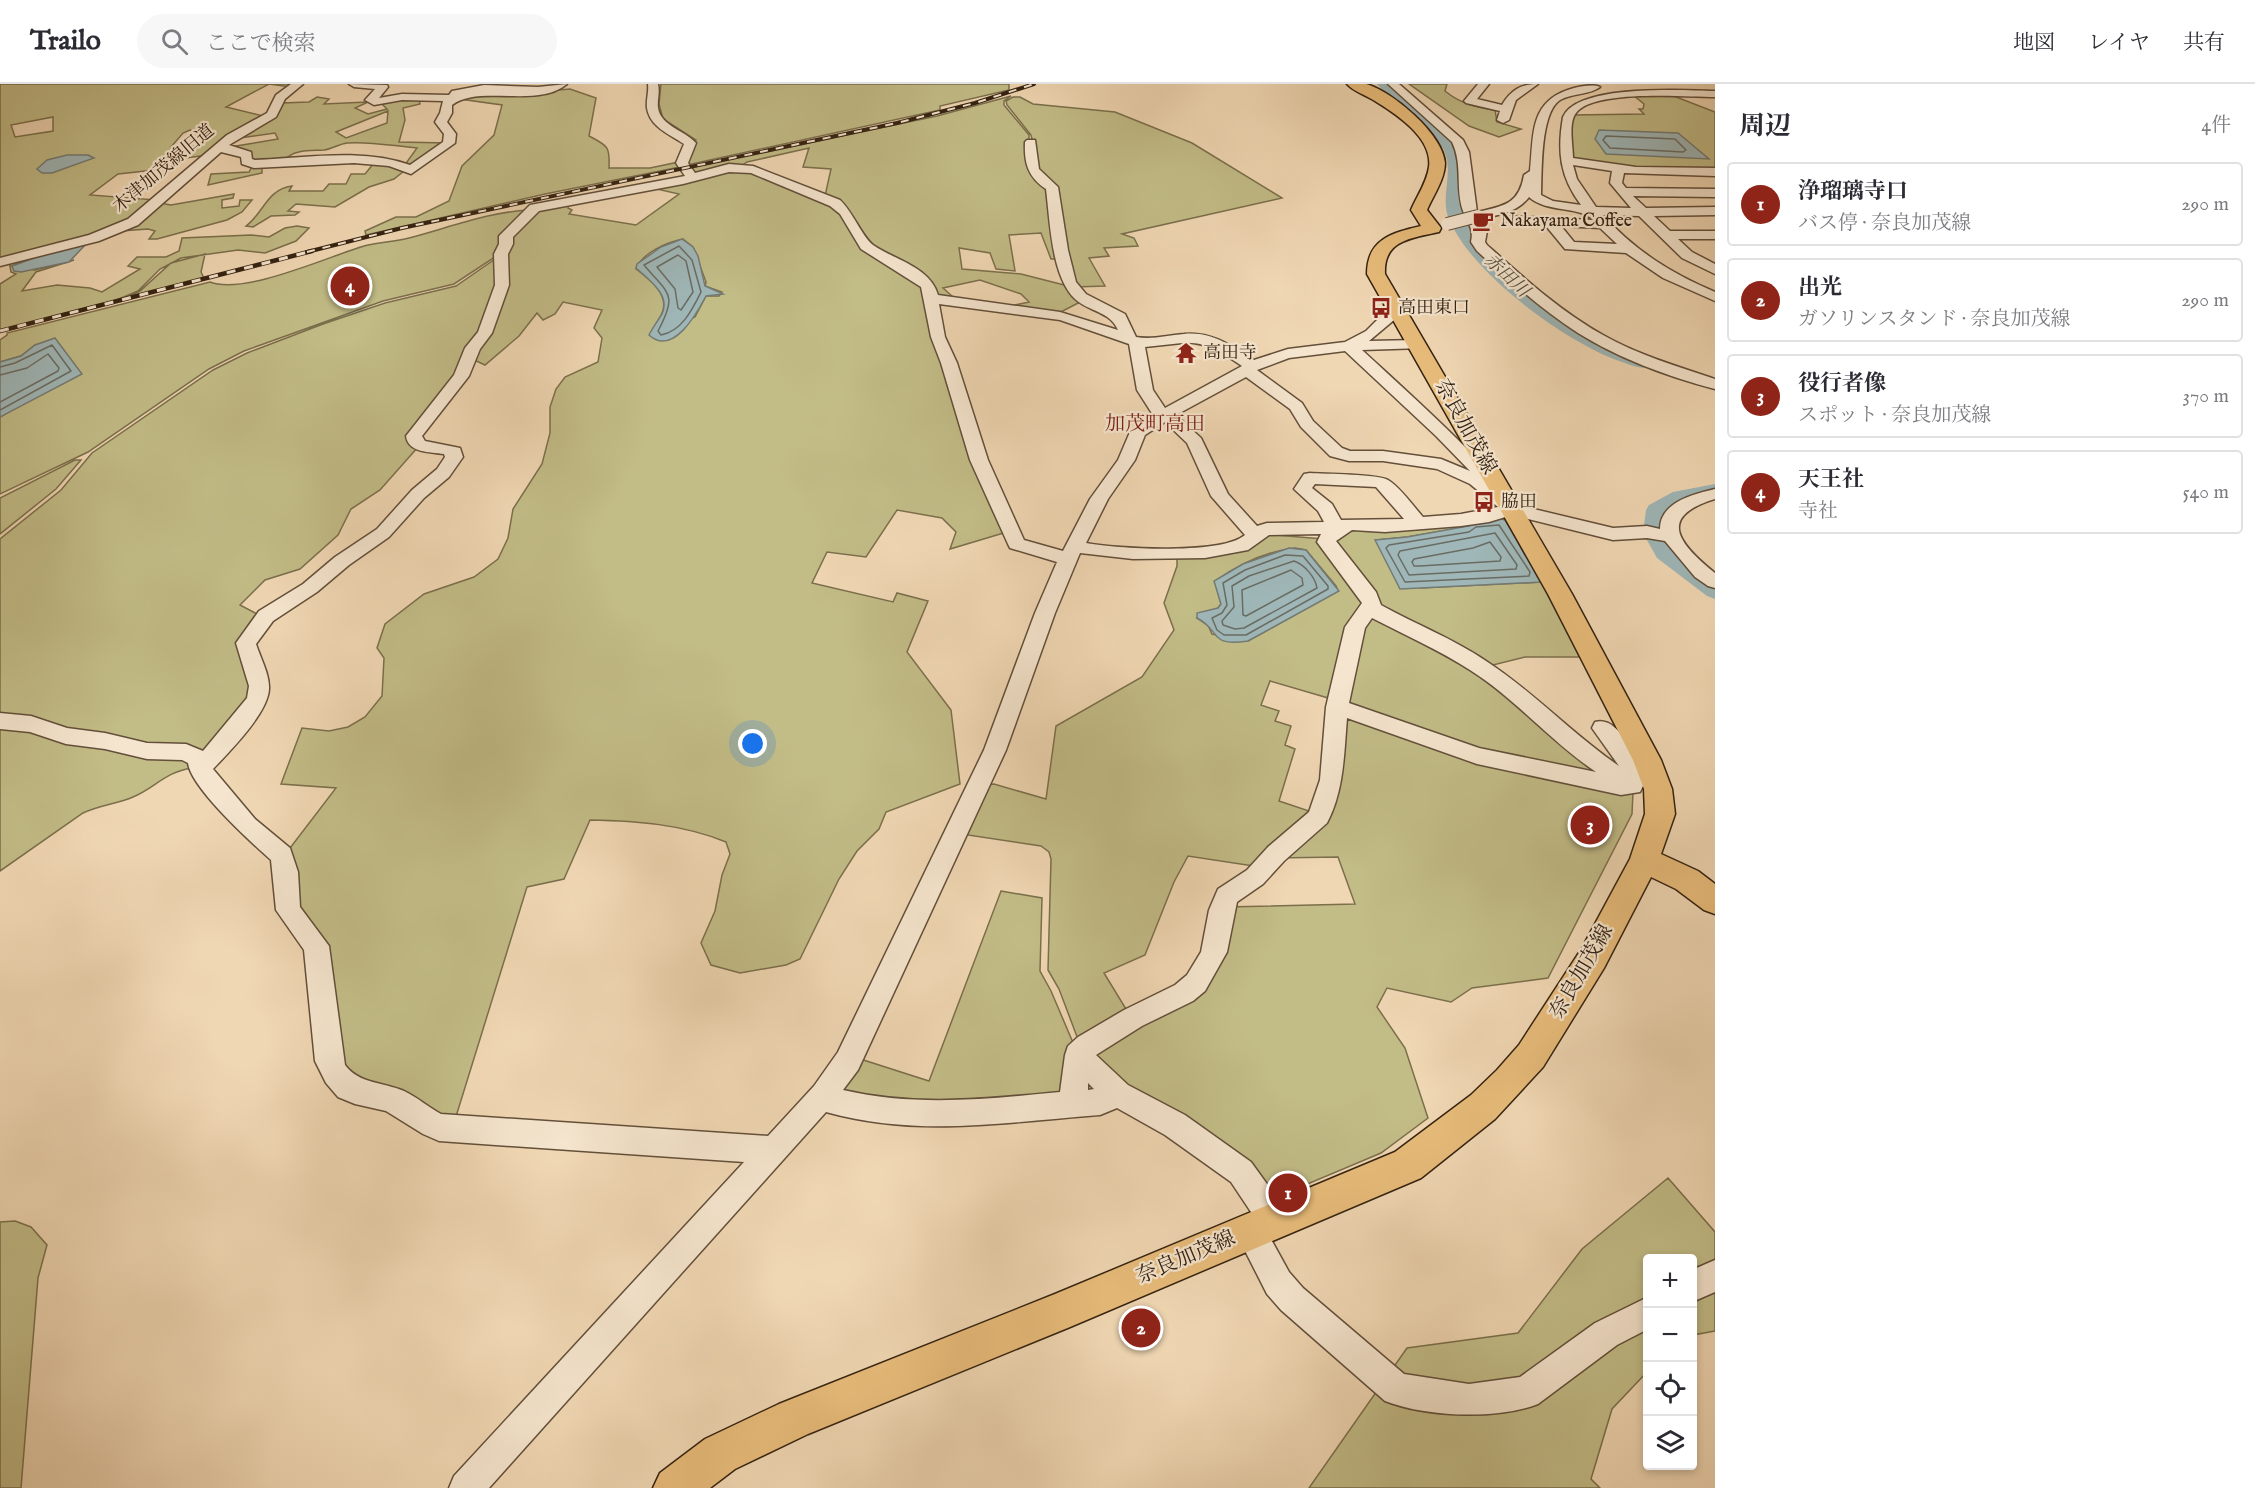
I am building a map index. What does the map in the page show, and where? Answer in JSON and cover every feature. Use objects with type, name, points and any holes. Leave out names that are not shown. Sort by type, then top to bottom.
[{"type":"main road","points":[[1354,84],[1391,104],[1431,144],[1437,164],[1434,177],[1419,210],[1425,222],[1442,225]]},
{"type":"main road","name":"奈良加茂線","points":[[675,1488],[720,1454],[794,1419],[1408,1165],[1483,1107],[1532,1056],[1593,958],[1644,860],[1660,814],[1658,789],[1637,770],[1560,594],[1376,274],[1374,263],[1381,248],[1398,238],[1442,225]]},
{"type":"main road","points":[[1644,860],[1687,880],[1715,901]]},
{"type":"street","name":"木津加茂線旧道","points":[[0,262],[94,238],[125,226],[142,215],[236,134],[272,116],[280,97],[298,84]]},
{"type":"street","points":[[354,84],[382,87],[371,100],[374,102],[399,98],[452,98]]},
{"type":"street","points":[[220,148],[247,155],[246,161],[254,164],[354,159],[391,163],[411,170],[449,143],[450,134],[441,122],[446,113],[445,106],[458,93],[484,88],[537,90],[562,84]]},
{"type":"street","points":[[653,84],[655,94],[652,105],[656,120],[690,143],[682,163],[692,177]]},
{"type":"street","points":[[1393,84],[1425,110],[1460,146],[1468,180],[1469,210],[1480,231],[1478,242],[1482,248],[1553,308],[1600,339],[1644,359],[1715,384]]},
{"type":"street","points":[[1485,84],[1470,101],[1504,115],[1513,96],[1533,84]]},
{"type":"street","points":[[1442,225],[1498,211],[1512,206],[1523,198],[1529,187],[1533,122],[1538,109],[1544,101],[1560,92],[1598,84]]},
{"type":"street","points":[[1594,212],[1542,201],[1535,197],[1539,124],[1546,106],[1563,94],[1596,87],[1635,84]]},
{"type":"street","points":[[1672,89],[1706,107]]},
{"type":"street","points":[[1715,91],[1672,89],[1610,95],[1577,104],[1568,116],[1568,176],[1571,184],[1630,249],[1652,266],[1715,297]]},
{"type":"street","points":[[1031,142],[1032,171],[1052,187],[1061,250],[1069,283],[1081,297],[1120,318],[1133,341],[1146,390],[1163,415],[1184,429],[1195,442],[1220,495],[1258,534]]},
{"type":"street","points":[[1568,161],[1618,169],[1715,172]]},
{"type":"street","points":[[200,768],[224,743],[257,700],[259,686],[246,643],[256,628],[273,610],[304,593],[342,561],[383,533],[418,494],[449,467],[454,452],[420,445],[415,442],[414,436],[461,376],[472,348],[485,333],[502,285],[501,254],[508,232],[535,208],[683,180],[723,169],[745,168],[826,198],[842,208],[866,246],[928,285],[936,330],[950,363],[979,460],[1017,544],[1071,553],[1176,553],[1231,549],[1244,546],[1258,534],[1336,530],[1489,516],[1511,508]]},
{"type":"street","points":[[1618,169],[1616,183],[1622,192],[1688,255],[1715,270]]},
{"type":"street","points":[[1622,192],[1715,193]]},
{"type":"street","points":[[1523,198],[1594,212],[1715,212]]},
{"type":"street","points":[[1498,211],[1505,214],[1511,224],[1550,222],[1607,225]]},
{"type":"street","points":[[1550,222],[1570,246],[1630,249]]},
{"type":"street","points":[[1667,235],[1714,236]]},
{"type":"street","points":[[1693,287],[1715,279]]},
{"type":"street","points":[[932,298],[965,306],[1012,309],[1062,317],[1133,341],[1159,343],[1197,338],[1216,345],[1250,368],[1296,406],[1307,424],[1336,452],[1349,456],[1383,456],[1441,464],[1476,480],[1511,508],[1613,534],[1650,533],[1671,537],[1701,573],[1715,582]]},
{"type":"street","points":[[1348,346],[1371,334],[1389,317],[1387,311],[1396,306]]},
{"type":"street","points":[[466,1488],[775,1150],[824,1095],[848,1061],[995,750],[1045,612],[1071,553],[1098,499],[1126,460],[1138,432],[1163,415],[1250,368],[1288,354],[1348,346],[1418,345]]},
{"type":"street","points":[[1348,346],[1442,432],[1479,470],[1494,480]]},
{"type":"street","points":[[1336,530],[1326,508],[1303,489],[1310,478],[1382,483],[1418,523]]},
{"type":"street","points":[[1671,537],[1671,521],[1678,509],[1690,501],[1715,494]]},
{"type":"street","points":[[1072,1104],[1078,1054],[1132,1018],[1184,993],[1196,983],[1214,952],[1221,910],[1227,896],[1255,877],[1276,854],[1319,817],[1331,780],[1337,707],[1352,647],[1354,627],[1370,608],[1369,596],[1327,545],[1336,530]]},
{"type":"street","points":[[1370,608],[1478,665],[1535,708],[1584,753],[1637,770]]},
{"type":"street","points":[[1337,707],[1477,756],[1621,786],[1637,770]]},
{"type":"street","points":[[0,721],[32,724],[66,736],[105,741],[147,751],[186,752],[199,759],[200,768],[247,825],[282,855],[286,872],[288,910],[316,946],[320,965],[329,1061],[334,1074],[345,1088],[394,1100],[423,1121],[438,1127],[587,1139],[775,1150]]},
{"type":"street","points":[[1603,728],[1637,770]]},
{"type":"street","points":[[1078,1054],[1118,1094],[1175,1125],[1241,1172],[1262,1225],[1273,1275],[1292,1299],[1397,1389],[1469,1400],[1526,1392],[1606,1334],[1643,1314]]},
{"type":"street","points":[[824,1095],[828,1100],[879,1111],[934,1113],[992,1112],[1100,1102],[1118,1094]]},
{"type":"street","points":[[1697,1284],[1715,1275]]},
{"type":"shaded area","points":[[0,84],[269,84],[226,107],[267,117],[209,155],[169,160],[167,165],[155,170],[118,174],[90,195],[157,200],[123,226],[0,260]],"holes":[[[53,117],[53,131],[15,137],[11,125]],[[190,130],[206,135],[198,146],[171,147],[183,133]]]},
{"type":"shaded area","points":[[269,84],[296,84],[291,87]]},
{"type":"shaded area","points":[[661,84],[1009,84],[1009,90],[940,106],[940,110],[687,165],[696,140],[663,119],[659,104]]},
{"type":"shaded area","points":[[1409,84],[1447,84],[1445,91],[1457,99],[1495,110],[1497,122],[1521,129],[1499,137],[1469,126]]},
{"type":"shaded area","points":[[558,87],[559,90],[570,89],[596,98],[589,136],[606,147],[609,155],[609,168],[650,168],[679,162],[680,167],[545,194],[366,235],[365,231],[396,217],[416,217],[449,201],[462,166],[494,135],[502,105],[452,98]]},
{"type":"shaded area","points":[[1633,95],[1671,95],[1715,112],[1715,171],[1656,171],[1570,159],[1572,115],[1644,114],[1639,109],[1643,109],[1644,104]]},
{"type":"shaded area","points":[[1011,96],[1004,101],[1004,105],[1029,135],[1029,157],[1050,187],[1060,259],[1051,259],[1041,233],[1009,235],[1015,271],[996,269],[990,253],[959,248],[962,269],[1021,274],[1068,286],[1084,300],[1057,314],[1006,307],[1029,302],[1021,294],[980,280],[943,288],[962,305],[936,298],[882,255],[825,196],[831,169],[803,167],[809,148],[747,162],[741,166],[694,174],[689,168],[937,116]]},
{"type":"shaded area","points":[[317,97],[329,99],[324,104],[368,102],[355,108],[368,114],[387,109],[380,102],[419,98],[420,104],[403,108],[405,120],[399,142],[447,143],[415,165],[404,166],[417,148],[347,143],[327,149],[298,152],[288,156],[285,160],[258,163],[230,147],[278,139],[275,133],[232,139],[281,103],[309,102]],"holes":[[[388,111],[387,123],[346,138],[336,132]]]},
{"type":"shaded area","points":[[1013,97],[1020,97],[1033,104],[1115,112],[1192,143],[1282,198],[1122,234],[1134,238],[1138,246],[1104,248],[1109,256],[1089,258],[1105,286],[1074,287],[1055,187],[1042,180],[1031,135],[1007,105],[1006,101]]},
{"type":"shaded area","points":[[374,163],[387,163],[404,171],[394,179],[369,187],[335,207],[296,204],[288,211],[299,212],[295,215],[271,216],[253,227],[246,226],[271,197],[284,188],[292,186],[289,191],[323,191],[329,184],[346,184],[351,174],[365,174]]},
{"type":"shaded area","points":[[253,165],[262,165],[262,173],[208,185],[211,174],[249,172]]},
{"type":"shaded area","points":[[742,169],[834,204],[864,247],[920,280],[1007,532],[950,549],[956,532],[942,518],[897,510],[866,557],[827,552],[812,583],[893,602],[897,593],[928,601],[907,652],[951,710],[960,784],[886,812],[879,829],[857,851],[839,879],[800,959],[786,965],[740,973],[711,965],[701,943],[715,911],[722,875],[730,854],[726,842],[676,827],[625,821],[590,820],[564,879],[527,887],[454,1123],[349,1084],[293,908],[287,852],[336,788],[281,784],[302,728],[329,731],[348,727],[365,717],[382,696],[384,658],[377,648],[385,624],[424,594],[474,577],[498,559],[508,538],[513,509],[542,464],[550,433],[550,407],[556,389],[565,377],[598,362],[602,338],[594,328],[602,310],[563,302],[555,314],[543,320],[537,313],[519,336],[485,365],[472,359],[488,333],[509,236],[536,208],[570,201],[568,208],[572,210],[569,214],[636,225],[679,194],[648,187]],"holes":[[[683,239],[693,247],[706,282],[705,286],[722,292],[719,296],[706,296],[695,317],[650,335],[662,313],[663,300],[657,288],[636,269],[649,253],[670,243]]]},
{"type":"shaded area","points":[[234,194],[233,198],[222,200],[222,208],[239,206],[240,200],[252,200],[242,212],[227,220],[157,239],[149,239],[155,231],[148,229],[120,231],[163,200],[165,204],[171,205]]},
{"type":"shaded area","points":[[529,210],[498,255],[454,284],[383,301],[244,351],[209,369],[88,452],[0,494],[0,417],[40,394],[35,345],[21,356],[0,362],[0,340],[7,333],[210,282],[225,285],[264,279],[364,246],[409,238],[483,217]]},
{"type":"shaded area","points":[[297,226],[309,228],[296,241],[265,253],[238,250],[181,258],[160,269],[138,291],[107,304],[0,330],[0,284],[16,274],[11,272],[9,261],[89,241],[12,266],[35,270],[74,260],[36,272],[22,291],[57,285],[90,288],[102,292],[140,269],[128,266],[137,257],[166,257],[179,251],[182,238],[251,235],[269,237],[285,228]]},
{"type":"shaded area","points":[[205,254],[201,272],[204,278],[115,302],[140,291],[171,263]]},
{"type":"shaded area","points":[[498,257],[500,286],[463,365],[434,403],[418,447],[380,490],[351,509],[338,535],[300,569],[265,580],[240,605],[261,616],[244,636],[255,687],[250,707],[203,757],[0,718],[0,539],[61,490],[92,453],[213,370],[247,353],[385,303],[456,286]]},
{"type":"shaded area","points":[[75,460],[81,460],[56,489],[0,534],[0,498]]},
{"type":"shaded area","points":[[1468,522],[1470,526],[1376,540],[1420,588],[1542,582],[1581,657],[1525,657],[1485,667],[1374,607],[1329,539],[1349,527]]},
{"type":"shaded area","points":[[1264,534],[1323,539],[1365,597],[1335,700],[1270,681],[1261,705],[1279,711],[1275,721],[1291,726],[1285,745],[1295,749],[1279,801],[1315,813],[1260,867],[1188,856],[1174,882],[1145,955],[1104,973],[1129,1014],[1079,1042],[1059,989],[1048,970],[1051,859],[1049,852],[1041,846],[961,834],[985,785],[994,784],[1046,799],[1056,726],[1142,677],[1174,630],[1164,603],[1177,566],[1177,556]],"holes":[[[1295,548],[1306,550],[1338,591],[1248,641],[1212,634],[1208,625],[1197,618],[1218,608],[1221,604],[1215,581],[1224,575],[1243,564],[1274,552]]]},
{"type":"shaded area","points":[[1373,610],[1480,668],[1613,777],[1477,753],[1342,706],[1356,647]]},
{"type":"shaded area","points":[[1339,710],[1633,792],[1632,814],[1548,978],[1472,988],[1451,1002],[1387,988],[1377,1007],[1405,1048],[1428,1118],[1381,1153],[1267,1201],[1126,1093],[1088,1048],[1186,995],[1225,907],[1355,904],[1338,857],[1276,858],[1310,828]]},
{"type":"shaded area","points":[[0,725],[184,754],[192,768],[174,773],[133,797],[83,813],[0,871]]},
{"type":"shaded area","points":[[1001,891],[1042,898],[1040,971],[1074,1045],[1068,1096],[926,1110],[839,1090],[854,1057],[929,1081]]},
{"type":"shaded area","points":[[1668,1178],[1715,1232],[1715,1331],[1697,1334],[1697,1254],[1643,1254],[1643,1376],[1612,1409],[1591,1479],[1600,1488],[1309,1488],[1407,1348],[1518,1333],[1582,1249]]},
{"type":"shaded area","points":[[15,1221],[31,1227],[47,1245],[38,1278],[21,1488],[0,1488],[0,1222]]},
{"type":"water","points":[[1599,130],[1678,133],[1709,159],[1606,154],[1595,139]]},
{"type":"water","points":[[67,155],[88,155],[94,158],[52,173],[42,173],[37,169],[47,160]]},
{"type":"water","points":[[682,239],[693,247],[698,256],[705,286],[723,294],[706,296],[683,330],[667,341],[658,340],[649,335],[662,314],[664,300],[657,288],[636,268],[637,264],[661,247]]},
{"type":"water","points":[[87,243],[69,262],[21,272],[14,271],[12,266],[51,252]]},
{"type":"water","points":[[55,338],[82,374],[0,417],[0,362],[21,356],[35,345]]},
{"type":"water","points":[[1499,518],[1505,520],[1542,582],[1400,589],[1375,540],[1469,526],[1468,522]]},
{"type":"water","points":[[1289,548],[1306,550],[1339,591],[1248,641],[1221,640],[1197,618],[1197,613],[1218,608],[1221,604],[1214,581],[1243,564]]},
{"type":"waterway","name":"赤田川","points":[[1383,84],[1422,116],[1449,147],[1456,169],[1455,214],[1466,235],[1487,260],[1527,298],[1561,324],[1598,345],[1643,363]]},
{"type":"waterway","name":"赤田川","points":[[1715,490],[1680,497],[1657,510],[1654,533],[1665,553],[1715,591]]},
{"type":"railway","points":[[307,252],[402,228],[897,123],[975,103],[1034,84]]},
{"type":"railway","points":[[0,331],[312,251]]},
{"type":"place","name":"Nakayama Coffee","points":[[1483,221]]},
{"type":"place","name":"天王社","points":[[350,286]]},
{"type":"place","name":"高田東口","points":[[1381,308]]},
{"type":"place","name":"高田寺","points":[[1186,353]]},
{"type":"place","name":"脇田","points":[[1484,502]]},
{"type":"place","name":"役行者像","points":[[1590,825]]},
{"type":"place","name":"浄瑠璃寺口","points":[[1288,1193]]},
{"type":"place","name":"出光","points":[[1141,1328]]},
{"type":"district","name":"加茂町高田","points":[[1155,424]]}]
